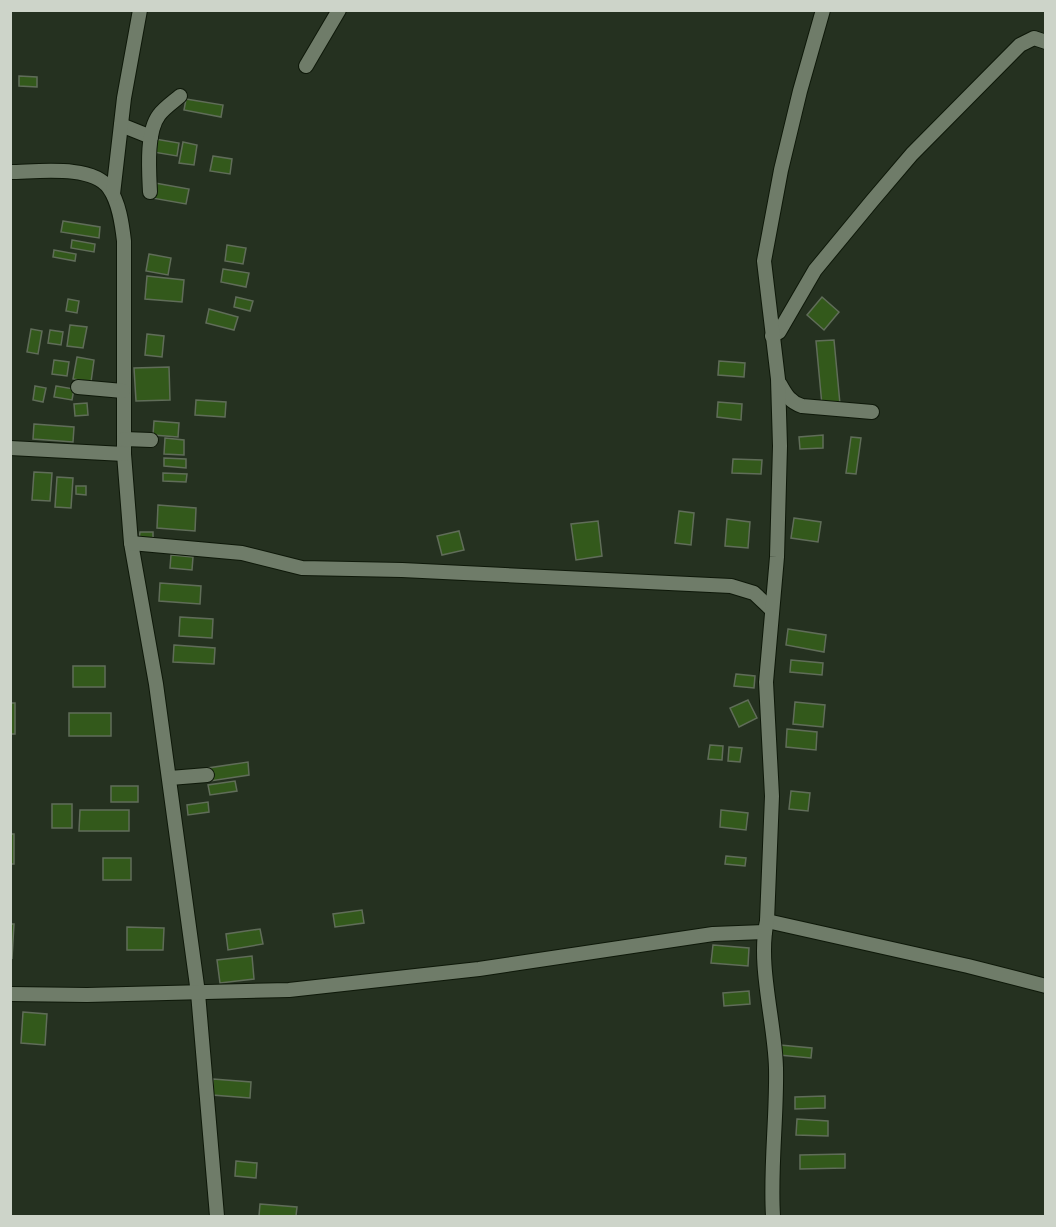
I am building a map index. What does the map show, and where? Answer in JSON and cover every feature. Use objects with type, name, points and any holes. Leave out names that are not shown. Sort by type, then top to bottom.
[{"type":"street","points":[[113,194],[121,125],[140,10]]},
{"type":"street","points":[[306,66],[339,10]]},
{"type":"street","points":[[773,1216],[776,1069],[773,1025],[765,969],[772,796],[766,682],[779,512],[778,379],[764,274],[765,245],[797,103],[823,10]]},
{"type":"street","points":[[772,336],[779,332],[815,270],[912,154],[1020,45],[1034,38],[1046,42]]},
{"type":"street","points":[[150,192],[151,137],[154,122],[159,114],[180,96]]},
{"type":"street","points":[[121,125],[151,137]]},
{"type":"street","points":[[10,172],[82,173],[100,180],[113,194],[122,225],[124,241],[124,454],[131,543],[170,778],[198,993],[217,1216]]},
{"type":"street","points":[[778,379],[787,397],[793,403],[802,406],[872,412]]},
{"type":"street","points":[[78,387],[123,391]]},
{"type":"street","points":[[124,439],[151,440]]},
{"type":"street","points":[[10,448],[124,454]]},
{"type":"street","points":[[131,543],[242,553],[302,568],[732,586],[754,593],[772,610]]},
{"type":"street","points":[[170,778],[207,775]]},
{"type":"street","points":[[10,994],[198,993],[289,990],[371,983],[557,958],[766,926],[969,966],[1046,986]]},
{"type":"building","points":[[19,76],[37,77],[37,87],[19,86]]},
{"type":"building","points":[[186,99],[223,105],[221,117],[184,110]]},
{"type":"building","points":[[155,139],[179,143],[177,156],[153,152]]},
{"type":"building","points":[[183,142],[197,145],[194,165],[179,163]]},
{"type":"building","points":[[213,156],[232,159],[230,174],[210,171]]},
{"type":"building","points":[[155,183],[189,189],[186,204],[152,198]]},
{"type":"building","points":[[63,221],[100,227],[99,238],[61,232]]},
{"type":"building","points":[[72,240],[95,244],[94,252],[71,248]]},
{"type":"building","points":[[227,245],[246,248],[243,264],[225,261]]},
{"type":"building","points":[[54,250],[76,254],[75,261],[53,257]]},
{"type":"building","points":[[149,254],[171,258],[168,275],[146,271]]},
{"type":"building","points":[[223,269],[249,273],[246,287],[221,282]]},
{"type":"building","points":[[147,276],[184,280],[182,302],[145,299]]},
{"type":"building","points":[[236,297],[253,301],[250,311],[234,307]]},
{"type":"building","points":[[822,297],[839,312],[824,330],[807,315]]},
{"type":"building","points":[[68,299],[79,301],[77,313],[66,311]]},
{"type":"building","points":[[209,309],[238,317],[234,330],[206,323]]},
{"type":"building","points":[[70,325],[87,327],[83,348],[67,346]]},
{"type":"building","points":[[31,329],[42,331],[38,354],[27,352]]},
{"type":"building","points":[[50,330],[63,332],[61,345],[48,343]]},
{"type":"building","points":[[147,334],[164,336],[162,357],[145,355]]},
{"type":"building","points":[[834,340],[840,404],[822,405],[816,341]]},
{"type":"building","points":[[77,357],[94,360],[91,382],[73,379]]},
{"type":"building","points":[[54,360],[69,362],[67,376],[52,374]]},
{"type":"building","points":[[719,361],[745,363],[744,377],[718,375]]},
{"type":"building","points":[[169,367],[170,400],[136,401],[134,368]]},
{"type":"building","points":[[35,386],[46,388],[43,402],[33,400]]},
{"type":"building","points":[[56,386],[74,389],[72,400],[54,397]]},
{"type":"building","points":[[196,400],[226,402],[225,417],[195,415]]},
{"type":"building","points":[[718,402],[742,404],[741,420],[717,417]]},
{"type":"building","points":[[87,403],[88,415],[75,416],[74,404]]},
{"type":"building","points":[[154,421],[179,423],[178,437],[153,435]]},
{"type":"building","points":[[34,424],[74,427],[73,442],[33,439]]},
{"type":"building","points":[[823,435],[823,448],[800,449],[799,437]]},
{"type":"building","points":[[851,437],[861,438],[856,474],[846,473]]},
{"type":"building","points":[[165,438],[184,440],[184,455],[164,454]]},
{"type":"building","points":[[164,458],[186,459],[186,468],[164,466]]},
{"type":"building","points":[[733,459],[762,460],[761,474],[732,473]]},
{"type":"building","points":[[34,472],[52,473],[50,501],[32,500]]},
{"type":"building","points":[[163,473],[187,474],[186,482],[163,481]]},
{"type":"building","points":[[57,477],[73,478],[71,508],[55,507]]},
{"type":"building","points":[[76,486],[86,486],[86,495],[76,494]]},
{"type":"building","points":[[158,505],[196,508],[195,531],[157,528]]},
{"type":"building","points":[[679,511],[694,513],[691,545],[675,543]]},
{"type":"building","points":[[794,518],[821,522],[818,542],[791,538]]},
{"type":"building","points":[[727,519],[750,522],[748,548],[725,546]]},
{"type":"building","points":[[598,521],[602,556],[576,560],[571,524]]},
{"type":"building","points":[[459,531],[464,550],[442,555],[437,536]]},
{"type":"building","points":[[140,532],[153,532],[153,541],[139,540]]},
{"type":"building","points":[[171,555],[193,557],[192,570],[170,568]]},
{"type":"building","points":[[160,583],[201,586],[200,604],[159,601]]},
{"type":"building","points":[[180,617],[213,619],[212,638],[179,636]]},
{"type":"building","points":[[788,629],[826,635],[824,652],[786,645]]},
{"type":"building","points":[[174,645],[215,648],[214,664],[173,662]]},
{"type":"building","points":[[791,660],[823,663],[822,675],[790,672]]},
{"type":"building","points":[[73,666],[105,666],[105,687],[73,687]]},
{"type":"building","points":[[736,674],[755,676],[754,688],[734,686]]},
{"type":"building","points":[[748,700],[757,718],[739,727],[730,708]]},
{"type":"building","points":[[795,702],[825,705],[823,727],[793,724]]},
{"type":"building","points":[[10,703],[15,703],[15,734],[10,734]]},
{"type":"building","points":[[69,713],[111,713],[111,736],[69,736]]},
{"type":"building","points":[[787,729],[817,732],[816,750],[786,747]]},
{"type":"building","points":[[710,745],[723,746],[722,760],[708,759]]},
{"type":"building","points":[[729,747],[742,748],[740,762],[728,761]]},
{"type":"building","points":[[248,762],[249,775],[210,781],[208,768]]},
{"type":"building","points":[[235,781],[237,791],[210,795],[208,785]]},
{"type":"building","points":[[111,786],[138,786],[138,802],[111,802]]},
{"type":"building","points":[[791,791],[810,793],[808,811],[789,809]]},
{"type":"building","points":[[208,802],[209,812],[188,815],[187,805]]},
{"type":"building","points":[[52,804],[72,804],[72,828],[52,828]]},
{"type":"building","points":[[80,810],[129,810],[129,831],[79,831]]},
{"type":"building","points":[[721,810],[748,813],[746,830],[720,827]]},
{"type":"building","points":[[10,834],[14,834],[14,864],[10,864]]},
{"type":"building","points":[[726,856],[746,858],[745,866],[725,864]]},
{"type":"building","points":[[103,858],[131,858],[131,880],[103,880]]},
{"type":"building","points":[[362,910],[364,923],[335,927],[333,914]]},
{"type":"building","points":[[10,924],[14,924],[12,958],[10,957]]},
{"type":"building","points":[[127,927],[164,928],[163,950],[127,950]]},
{"type":"building","points":[[260,929],[263,944],[228,950],[226,934]]},
{"type":"building","points":[[713,945],[749,948],[748,966],[711,963]]},
{"type":"building","points":[[252,956],[254,979],[220,983],[217,960]]},
{"type":"building","points":[[749,991],[750,1004],[724,1006],[723,993]]},
{"type":"building","points":[[23,1012],[47,1014],[45,1045],[21,1043]]},
{"type":"building","points":[[780,1045],[812,1048],[811,1058],[779,1055]]},
{"type":"building","points":[[213,1079],[251,1082],[250,1098],[212,1095]]},
{"type":"building","points":[[825,1096],[825,1108],[795,1109],[795,1097]]},
{"type":"building","points":[[797,1119],[828,1121],[828,1136],[796,1135]]},
{"type":"building","points":[[845,1154],[845,1168],[800,1169],[800,1155]]},
{"type":"building","points":[[236,1161],[257,1163],[256,1178],[235,1176]]},
{"type":"building","points":[[260,1204],[297,1207],[296,1216],[259,1216]]}]
